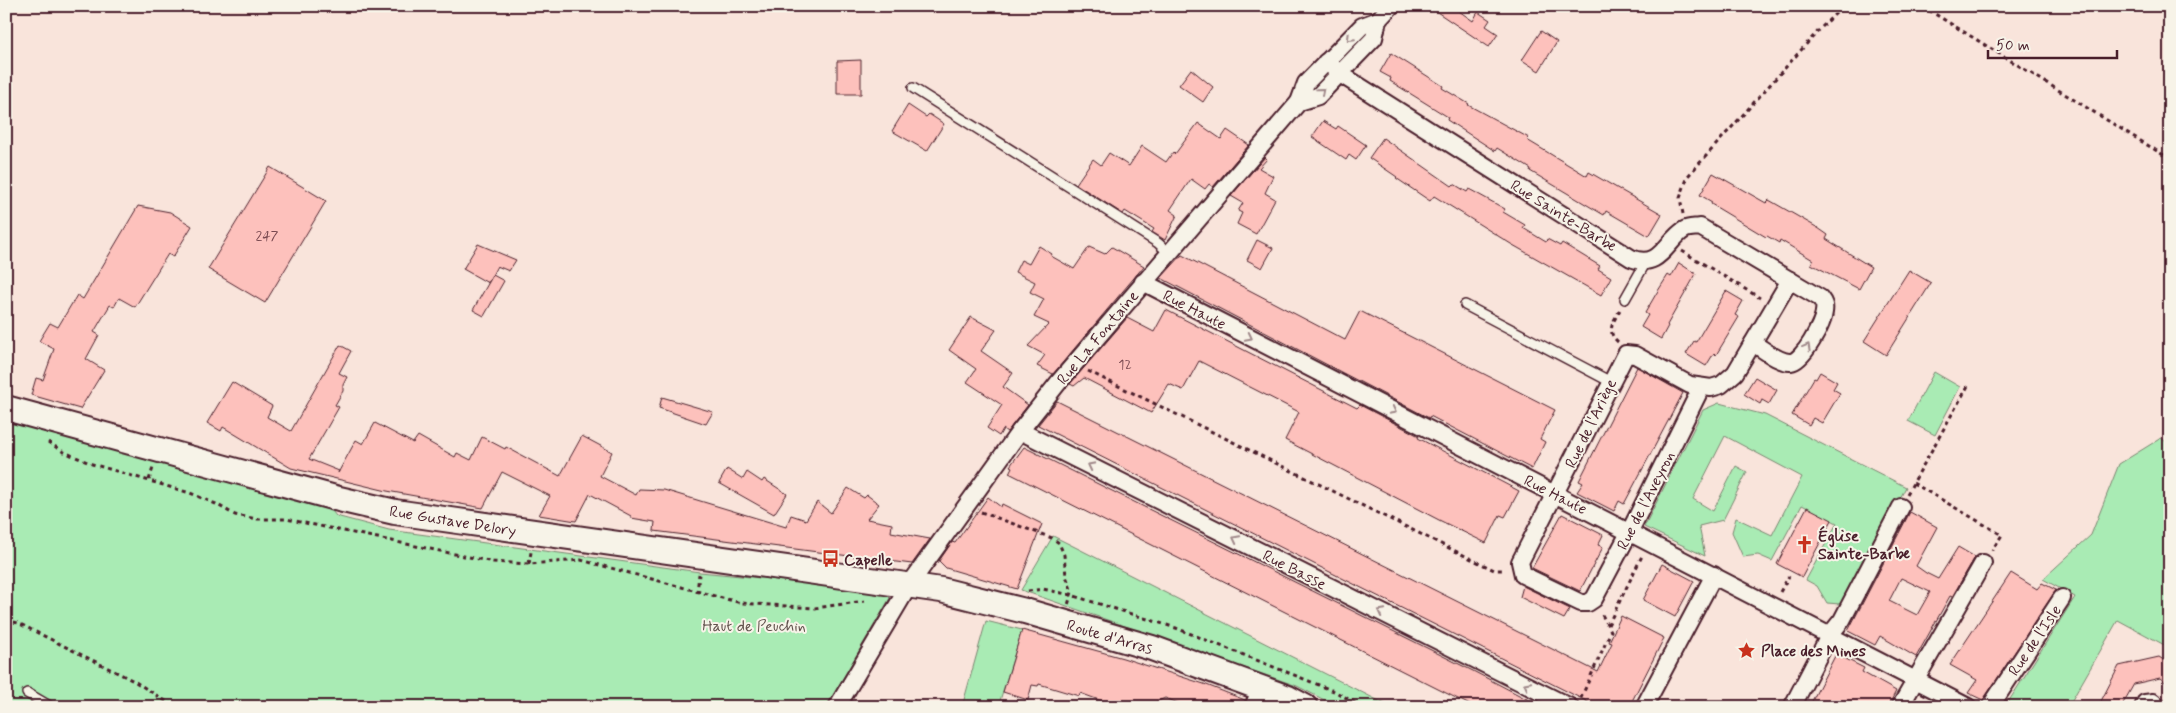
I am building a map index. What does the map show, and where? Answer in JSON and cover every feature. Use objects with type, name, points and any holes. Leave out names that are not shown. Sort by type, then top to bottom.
[{"type":"main road","name":"Rue Gustave Delory","points":[[6,408],[339,499],[396,512],[910,584]]},
{"type":"main road","name":"Route d'Arras","points":[[910,584],[1064,622],[1152,648],[1257,698],[1305,707]]},
{"type":"street","name":"Rue La Fontaine","points":[[837,707],[910,584],[1020,431],[1143,282],[1298,102],[1306,83],[1362,26],[1378,20],[1391,6]]},
{"type":"street","name":"Rue La Fontaine","points":[[1298,102],[1318,96],[1374,38],[1378,20]]},
{"type":"street","name":"Rue Sainte-Barbe","points":[[1326,62],[1340,73],[1631,258],[1647,260]]},
{"type":"street","points":[[1647,260],[1657,256],[1671,245],[1686,229],[1700,227],[1820,298],[1824,303],[1823,319],[1803,355],[1792,362],[1784,361],[1753,343]]},
{"type":"street","points":[[1628,353],[1635,354],[1701,388],[1721,385],[1735,373],[1790,280]]},
{"type":"street","name":"Rue Haute","points":[[1143,282],[1630,531],[1968,707]]},
{"type":"street","name":"Rue de l'Ariège","points":[[1520,569],[1520,562],[1623,358],[1628,353]]},
{"type":"street","name":"Rue de l'Aveyron","points":[[1587,601],[1630,531],[1701,388]]},
{"type":"street","name":"Rue Basse","points":[[1020,431],[1570,707]]},
{"type":"street","points":[[1792,707],[1829,636],[1842,620],[1901,506]]},
{"type":"street","points":[[1900,707],[1983,563]]},
{"type":"street","points":[[1520,569],[1523,574],[1587,601]]},
{"type":"street","points":[[1644,707],[1714,575]]},
{"type":"street","name":"Rue de l'Isle","points":[[1990,707],[2062,598]]},
{"type":"street","points":[[2143,707],[2145,703],[2153,702],[2158,707]]},
{"type":"lane","points":[[913,88],[1150,238],[1169,253]]},
{"type":"lane","points":[[1625,299],[1647,260]]},
{"type":"lane","points":[[1465,305],[1611,382]]},
{"type":"lane","points":[[28,693],[51,707]]},
{"type":"path","points":[[1686,229],[1680,198],[1688,176],[1843,6]]},
{"type":"path","points":[[1922,6],[2170,159]]},
{"type":"path","points":[[1671,245],[1774,306]]},
{"type":"path","points":[[1625,299],[1611,332],[1613,337],[1626,348],[1628,353]]},
{"type":"path","points":[[1074,364],[1494,570],[1520,569]]},
{"type":"path","points":[[1901,506],[1969,384]]},
{"type":"path","points":[[1913,483],[2002,535],[1983,563]]},
{"type":"path","points":[[966,507],[1052,538],[1059,543],[1064,555],[1066,576],[1072,592],[1064,622]]},
{"type":"path","points":[[1608,626],[1649,541]]},
{"type":"path","points":[[1576,707],[1611,631],[1587,601]]},
{"type":"path","points":[[6,620],[18,623],[134,682],[175,707]]},
{"type":"green space","points":[[1934,372],[1960,387],[1935,435],[1908,421]]},
{"type":"green space","points":[[1719,403],[1765,415],[1906,487],[1847,599],[1840,604],[1827,603],[1817,586],[1806,580],[1837,523],[1802,505],[1772,561],[1758,555],[1743,557],[1732,532],[1736,518],[1772,535],[1802,477],[1725,436],[1693,499],[1713,511],[1736,466],[1747,472],[1723,520],[1699,526],[1705,556],[1644,527],[1703,410]]},
{"type":"green space","name":"Haut de Peuchin","points":[[6,421],[329,507],[336,516],[389,530],[700,572],[882,590],[890,598],[826,707],[6,707]]},
{"type":"green space","points":[[2161,438],[2170,445],[2170,648],[2118,620],[2068,707],[2005,707],[2075,597],[2043,579],[2091,535],[2119,464]]},
{"type":"green space","points":[[1053,536],[1391,707],[1338,707],[1297,686],[1021,590]]},
{"type":"green space","points":[[986,621],[1022,630],[998,707],[962,707]]},
{"type":"building","points":[[1428,6],[1452,6],[1473,21],[1478,12],[1490,20],[1486,26],[1498,34],[1489,47]]},
{"type":"building","points":[[1541,31],[1557,42],[1539,71],[1522,60]]},
{"type":"building","points":[[1391,53],[1443,86],[1442,88],[1468,105],[1529,138],[1527,140],[1587,176],[1589,172],[1662,214],[1649,236],[1606,211],[1604,215],[1530,171],[1531,169],[1497,148],[1495,151],[1447,120],[1448,117],[1390,81],[1391,78],[1380,72]]},
{"type":"building","points":[[861,60],[861,94],[837,94],[837,61]]},
{"type":"building","points":[[1191,69],[1213,87],[1203,102],[1179,85]]},
{"type":"building","points":[[908,105],[926,117],[929,114],[944,124],[927,151],[892,131]]},
{"type":"building","points":[[1323,121],[1336,129],[1338,126],[1366,145],[1356,160],[1349,155],[1346,160],[1312,137]]},
{"type":"building","points":[[1198,123],[1221,139],[1227,130],[1249,145],[1213,187],[1209,184],[1205,189],[1191,179],[1170,210],[1177,215],[1165,240],[1152,232],[1154,229],[1125,211],[1123,214],[1076,184],[1093,159],[1101,165],[1109,153],[1129,166],[1142,146],[1166,162],[1173,152],[1175,154]]},
{"type":"building","points":[[1383,138],[1452,186],[1454,184],[1467,192],[1469,189],[1505,209],[1503,212],[1525,225],[1523,228],[1546,242],[1547,239],[1560,246],[1562,243],[1600,266],[1598,269],[1611,277],[1601,295],[1511,244],[1434,196],[1430,201],[1396,178],[1369,158]]},
{"type":"building","points":[[1265,157],[1267,159],[1259,168],[1273,176],[1265,193],[1275,199],[1256,234],[1237,224],[1242,213],[1238,211],[1243,203],[1231,196]]},
{"type":"building","points":[[270,167],[326,201],[265,303],[208,269]]},
{"type":"building","points":[[1713,173],[1766,203],[1769,200],[1818,228],[1828,235],[1826,239],[1871,267],[1859,289],[1811,264],[1813,260],[1780,240],[1779,243],[1766,237],[1711,204],[1712,202],[1700,195]]},
{"type":"building","points":[[138,206],[170,212],[192,226],[173,257],[168,254],[135,307],[119,298],[114,307],[110,305],[94,332],[99,335],[86,359],[104,370],[80,409],[31,395],[36,378],[43,380],[54,349],[39,341],[50,323],[58,327],[77,295],[83,299]]},
{"type":"building","points":[[1257,240],[1273,248],[1262,268],[1247,260]]},
{"type":"building","points":[[478,244],[516,260],[509,271],[497,266],[488,283],[463,269]]},
{"type":"building","points":[[1039,246],[1052,254],[1051,256],[1074,269],[1089,247],[1105,254],[1112,247],[1144,266],[1053,374],[1037,366],[1045,355],[1028,346],[1049,324],[1034,317],[1044,299],[1030,292],[1035,282],[1015,272],[1021,260],[1029,264]]},
{"type":"building","points":[[1182,255],[1345,340],[1360,311],[1555,410],[1540,439],[1545,442],[1532,469],[1430,416],[1429,418],[1161,278]]},
{"type":"building","points":[[1679,263],[1696,274],[1661,339],[1641,327],[1648,315],[1645,313],[1656,294],[1668,275],[1671,277]]},
{"type":"building","points":[[1909,270],[1931,283],[1886,355],[1864,341]]},
{"type":"building","points":[[493,275],[504,281],[484,316],[473,310]]},
{"type":"building","points":[[1726,291],[1743,301],[1735,315],[1739,317],[1716,355],[1714,353],[1706,366],[1686,354],[1694,341],[1696,342]]},
{"type":"building","points":[[1166,310],[1357,408],[1360,405],[1519,491],[1505,517],[1500,515],[1486,543],[1439,520],[1285,440],[1299,412],[1199,361],[1183,390],[1169,384],[1151,413],[1084,378],[1074,386],[1070,384],[1127,318],[1154,332]]},
{"type":"building","points":[[971,317],[996,330],[981,351],[1013,373],[1003,387],[1028,405],[1007,432],[1003,429],[999,436],[987,428],[1002,405],[967,382],[976,369],[949,350]]},
{"type":"building","points":[[340,345],[351,351],[339,373],[347,377],[343,385],[343,391],[335,405],[339,407],[309,459],[339,471],[338,473],[356,440],[363,444],[375,423],[413,443],[418,436],[455,457],[457,453],[471,460],[482,437],[505,449],[506,447],[560,476],[582,436],[612,452],[600,476],[636,495],[639,489],[664,490],[786,527],[791,515],[806,520],[817,502],[831,513],[848,488],[864,498],[867,495],[879,504],[867,519],[892,524],[891,532],[930,539],[912,564],[654,531],[655,522],[631,518],[631,516],[590,494],[576,521],[539,515],[550,496],[502,472],[483,508],[387,491],[291,468],[223,427],[221,431],[207,423],[232,382],[272,406],[267,417],[291,431]]},
{"type":"building","points":[[1637,367],[1683,393],[1624,504],[1619,501],[1614,511],[1577,492],[1583,483],[1579,481]]},
{"type":"building","points":[[1820,372],[1837,382],[1833,389],[1840,393],[1822,423],[1813,418],[1809,425],[1792,415],[1814,378],[1816,379]]},
{"type":"building","points":[[1755,377],[1777,390],[1769,404],[1762,400],[1760,404],[1744,394]]},
{"type":"building","points":[[662,397],[713,412],[706,424],[659,408]]},
{"type":"building","points":[[1057,401],[1598,672],[1612,643],[1609,642],[1621,616],[1664,638],[1629,707],[1598,707],[1038,425]]},
{"type":"building","points":[[1024,447],[1542,707],[1474,707],[1438,689],[1009,473],[1012,467],[1010,466]]},
{"type":"building","points":[[727,469],[743,479],[747,472],[762,482],[764,479],[787,494],[774,514],[719,483]]},
{"type":"building","points":[[988,497],[1001,507],[1002,504],[1042,524],[1017,589],[946,568],[939,561],[952,542],[955,543]]},
{"type":"building","name":"Église Sainte-Barbe","points":[[1807,507],[1832,520],[1802,577],[1777,564]]},
{"type":"building","points":[[1910,512],[1937,527],[1916,566],[1926,573],[1938,579],[1958,547],[1975,557],[1952,597],[1950,596],[1916,657],[1880,636],[1875,645],[1848,631]],"holes":[[[1901,578],[1930,592],[1917,615],[1889,601]]]},
{"type":"building","points":[[1562,514],[1603,535],[1598,545],[1603,547],[1580,591],[1532,568]]},
{"type":"building","points":[[1662,564],[1694,581],[1675,617],[1643,600]]},
{"type":"building","points":[[2011,573],[2037,589],[2042,583],[2056,590],[1983,700],[1968,693],[1977,680],[1950,665]]},
{"type":"building","points":[[1523,586],[1570,609],[1564,619],[1520,597]]},
{"type":"building","points":[[1022,630],[1123,658],[1204,684],[1245,700],[1243,707],[1189,707],[1165,698],[1154,703],[1153,707],[1118,707],[1080,693],[1079,696],[1039,684],[1038,686],[1032,685],[1028,700],[1003,692]]},
{"type":"building","points":[[1836,654],[1864,668],[1862,672],[1896,691],[1888,707],[1809,707]]},
{"type":"building","points":[[2159,657],[2170,664],[2170,674],[2165,682],[2160,678],[2134,684],[2121,707],[2098,707],[2119,666]]},
{"type":"place","name":"Église Sainte-Barbe","points":[[1804,544]]},
{"type":"place","name":"Capelle","points":[[830,559]]},
{"type":"place","name":"Place des Mines","points":[[1747,650]]}]
